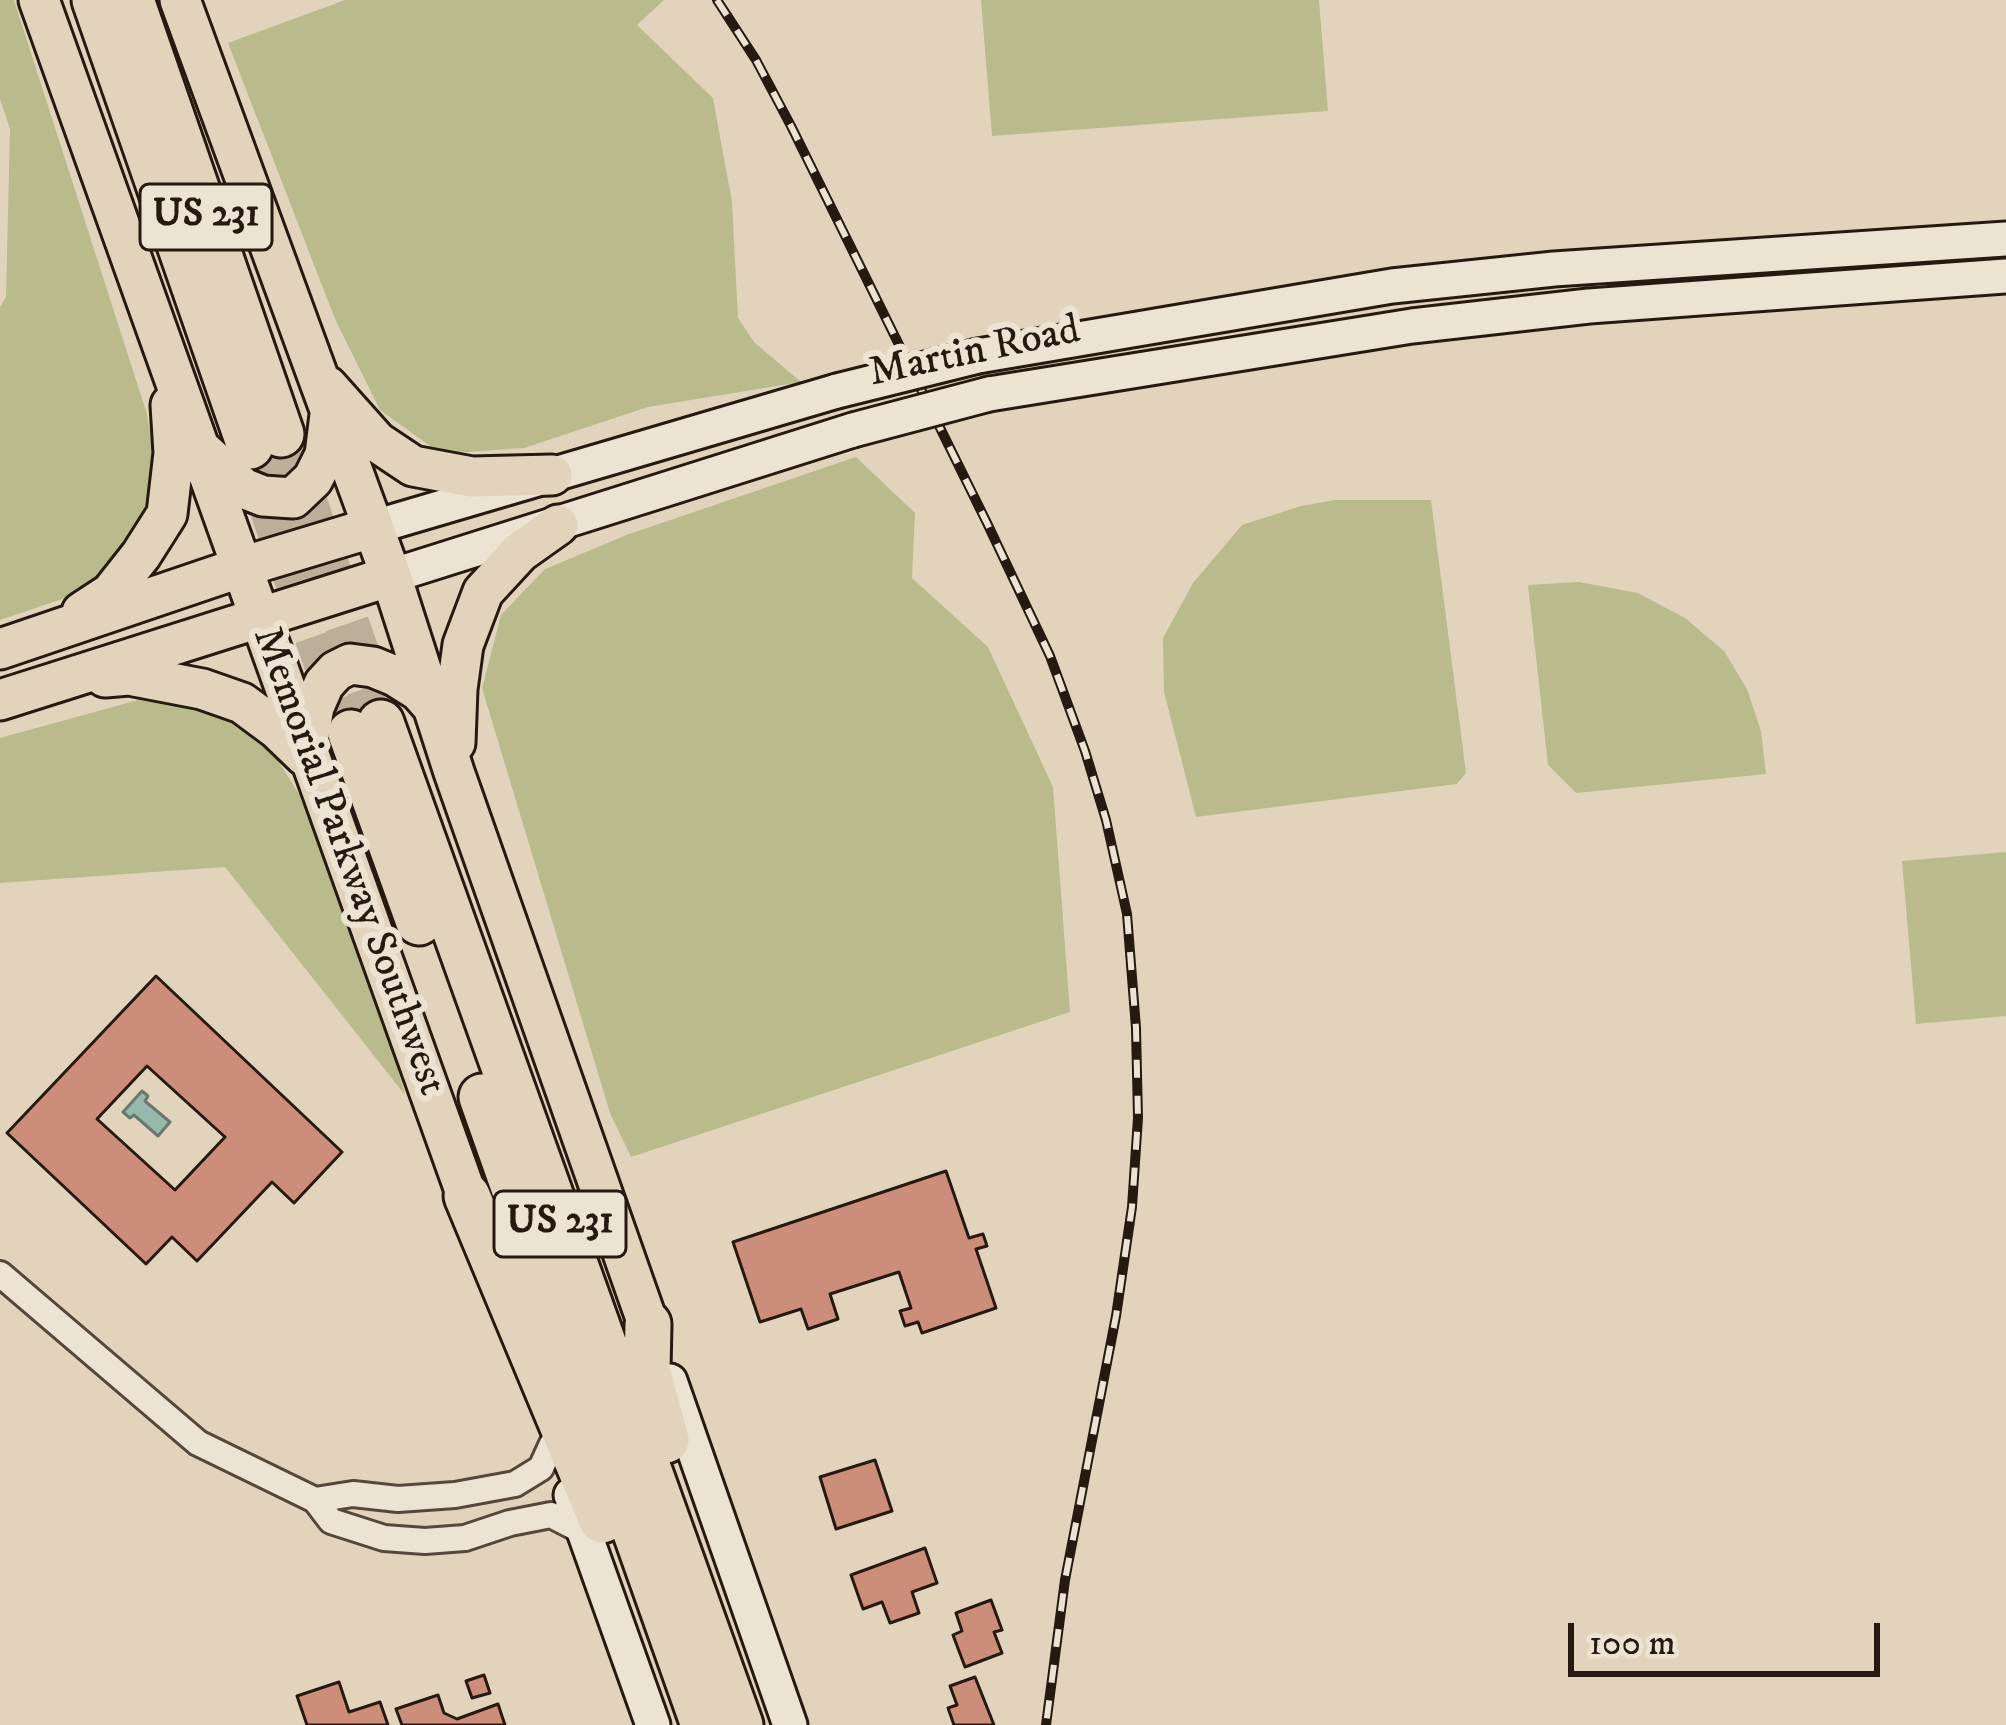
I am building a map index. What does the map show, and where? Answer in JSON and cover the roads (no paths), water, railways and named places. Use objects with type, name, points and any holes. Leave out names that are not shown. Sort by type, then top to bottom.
[{"type":"highway","name":"US 231","points":[[95,0],[266,440],[131,0]]},
{"type":"highway","name":"Memorial Parkway Southwest","points":[[704,1725],[366,728],[742,1725]]},
{"type":"highway","points":[[467,1196],[677,1702],[694,1725]]},
{"type":"highway","points":[[648,1324],[647,1370],[704,1576],[741,1680],[742,1725]]},
{"type":"main road","name":"Memorial Parkway Southwest","points":[[39,0],[653,1725]]},
{"type":"main road","points":[[180,0],[391,576],[454,772],[790,1725]]},
{"type":"main road","name":"Martin Road","points":[[0,649],[371,528],[837,391],[978,356],[1392,286],[1554,269],[2006,239]]},
{"type":"main road","name":"Martin Road","points":[[0,700],[853,430],[988,394],[1434,323],[1589,306],[2006,276]]},
{"type":"main road","points":[[52,632],[111,593],[167,514],[174,453],[168,358]]},
{"type":"main road","points":[[316,374],[377,442],[412,466],[472,477],[552,475]]},
{"type":"main road","points":[[200,448],[243,488],[263,496],[293,498],[313,479],[325,455],[330,414]]},
{"type":"main road","points":[[454,772],[463,645],[484,592],[520,552],[558,525]]},
{"type":"main road","points":[[310,756],[314,707],[336,670],[350,664],[395,676],[433,707]]},
{"type":"main road","points":[[64,680],[129,675],[202,689],[242,703],[310,756]]},
{"type":"street","points":[[0,1274],[198,1443],[315,1500],[331,1521],[385,1538],[424,1541],[465,1538],[551,1515],[584,1532]]},
{"type":"street","points":[[315,1500],[353,1494],[398,1499],[436,1496],[515,1484],[541,1468],[552,1444]]},
{"type":"tunnel","points":[[281,434],[381,723]]},
{"type":"tunnel","points":[[250,446],[351,733]]},
{"type":"railway","points":[[717,0],[791,126],[1050,656],[1106,820],[1127,914],[1138,1118],[1132,1207],[1065,1580],[1046,1725]]}]
